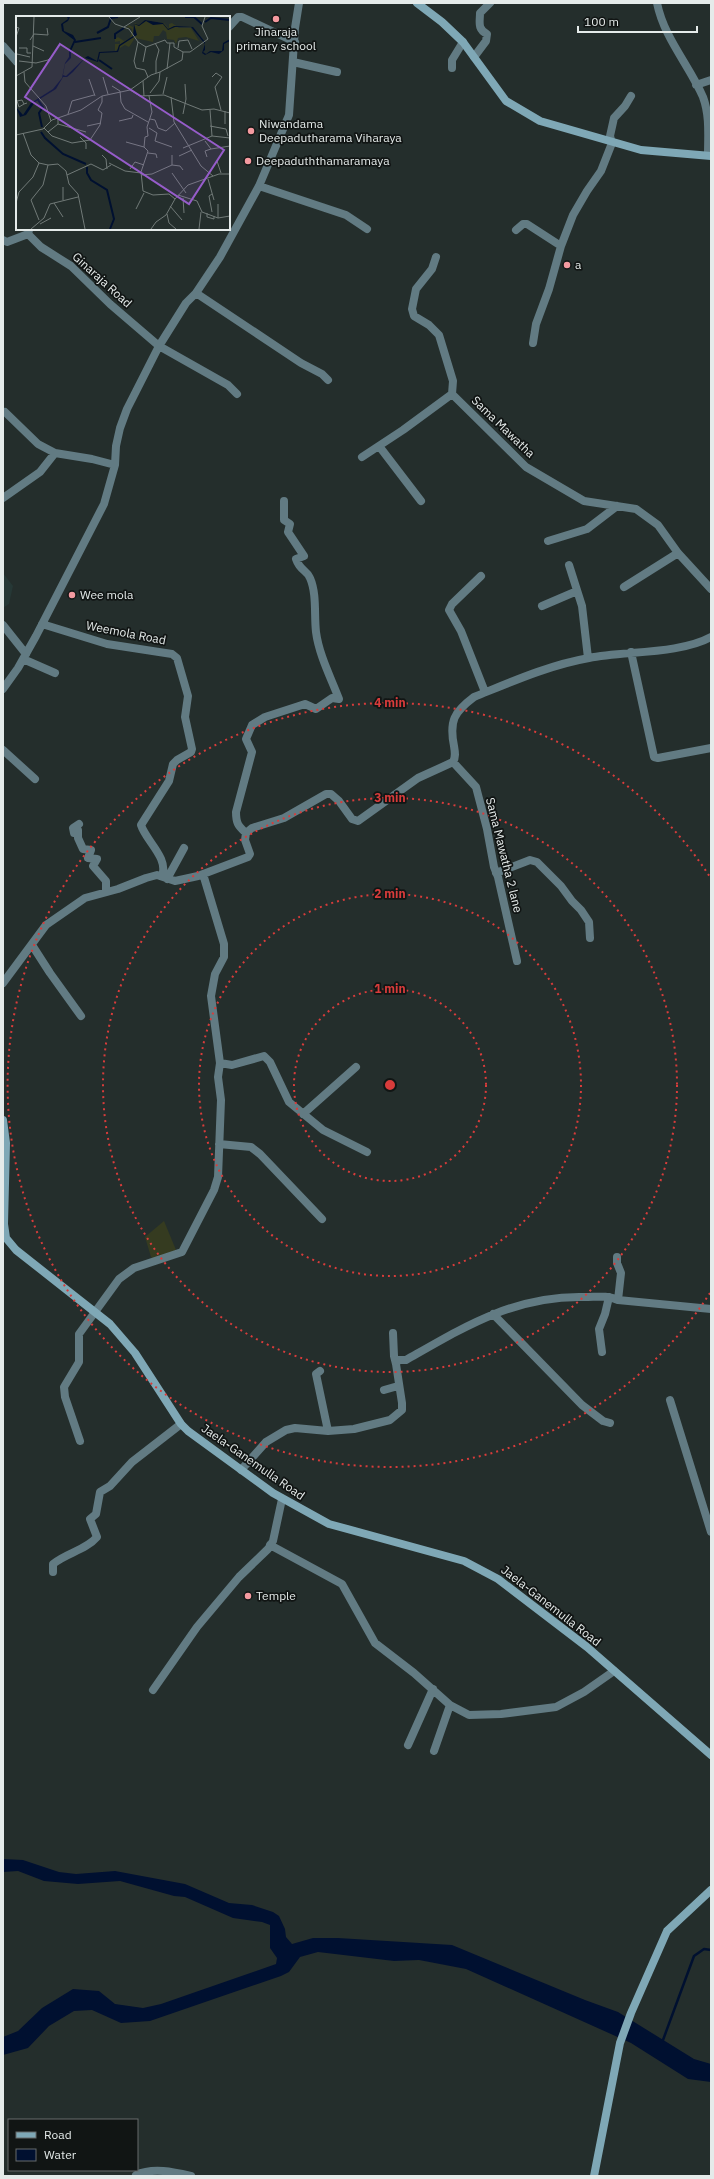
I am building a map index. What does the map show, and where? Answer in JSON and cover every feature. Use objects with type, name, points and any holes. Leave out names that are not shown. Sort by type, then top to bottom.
[{"type":"main road","points":[[416,3],[442,22],[463,42],[506,101],[540,121],[612,143],[641,150],[709,156]]},
{"type":"main road","name":"Jaela-Ganemulla Road","points":[[3,1120],[6,1143],[4,1238],[16,1250],[110,1324],[136,1353],[181,1424],[198,1439],[282,1499],[329,1524],[478,1567],[514,1590],[614,1670],[709,1751]]},
{"type":"main road","points":[[594,2176],[620,2043],[631,2013],[667,1931],[711,1890]]},
{"type":"street","points":[[3,688],[24,657],[104,504],[115,465],[116,446],[126,409],[159,346],[186,303],[196,292],[220,257],[259,186],[289,116],[299,3]]},
{"type":"street","points":[[474,57],[486,41],[486,34],[479,27],[480,13],[490,3]]},
{"type":"street","points":[[657,3],[667,33],[703,98],[708,118],[709,156]]},
{"type":"street","points":[[230,26],[238,17],[242,17],[295,42]]},
{"type":"street","points":[[452,68],[452,60],[463,42]]},
{"type":"street","points":[[3,46],[16,61]]},
{"type":"street","points":[[293,62],[338,72]]},
{"type":"street","points":[[696,85],[711,80]]},
{"type":"street","points":[[533,342],[536,324],[549,289],[561,246],[573,215],[601,171],[612,143],[610,136],[614,118],[625,106],[631,96]]},
{"type":"street","points":[[259,186],[346,215],[367,229]]},
{"type":"street","points":[[516,230],[523,224],[527,224],[561,246]]},
{"type":"street","points":[[3,240],[7,242],[29,232]]},
{"type":"street","name":"Ginaraja Road","points":[[29,232],[41,247],[71,266],[110,304],[159,346],[228,385],[236,394]]},
{"type":"street","points":[[362,456],[379,446],[452,394],[454,382],[439,335],[429,325],[414,316],[412,308],[416,289],[432,269],[436,257]]},
{"type":"street","points":[[196,292],[300,363],[322,374],[328,380]]},
{"type":"street","name":"Sama Mawatha","points":[[452,394],[526,467],[584,501],[636,508],[658,525],[678,552],[711,589]]},
{"type":"street","points":[[5,412],[38,444],[55,453],[92,459],[115,465]]},
{"type":"street","points":[[379,446],[421,501]]},
{"type":"street","points":[[3,498],[40,472],[55,453]]},
{"type":"street","points":[[246,833],[238,826],[236,821],[236,812],[252,752],[246,739],[252,725],[266,717],[286,709],[305,704],[316,709],[332,698],[339,699],[324,661],[316,633],[314,601],[310,577],[299,567],[296,559],[304,556],[288,532],[290,524],[284,520],[284,501]]},
{"type":"street","points":[[548,542],[587,529],[617,506]]},
{"type":"street","points":[[624,587],[678,552]]},
{"type":"street","points":[[569,565],[582,606],[588,658]]},
{"type":"street","points":[[481,576],[452,604],[449,610],[461,631],[485,692]]},
{"type":"street","points":[[542,606],[577,591]]},
{"type":"street","name":"Weemola Road","points":[[42,624],[107,644],[172,654],[178,658],[188,696],[185,717],[192,749],[186,756],[177,760],[173,764],[169,781],[141,825],[162,862],[164,878]]},
{"type":"street","points":[[4,625],[24,657],[55,673]]},
{"type":"street","points":[[3,983],[46,925],[85,898],[118,889],[146,878],[164,878],[175,880],[203,874],[248,857],[250,854],[245,840],[246,833],[252,828],[284,818],[297,812],[326,794],[331,794],[339,801],[352,820],[358,821],[418,778],[453,762],[455,751],[452,738],[452,720],[464,704],[474,697],[557,665],[588,658],[680,647],[711,636]]},
{"type":"street","points":[[631,652],[654,756],[658,758],[711,748]]},
{"type":"street","points":[[3,750],[35,779]]},
{"type":"street","name":"Sama Mawatha 2 lane","points":[[453,762],[476,787],[517,962]]},
{"type":"street","points":[[79,824],[73,828],[74,833],[78,830],[78,838],[83,849],[91,850],[88,858],[97,859],[93,866],[106,881],[106,892]]},
{"type":"street","points":[[164,878],[184,848]]},
{"type":"street","points":[[496,873],[530,860],[537,862],[561,886],[581,910],[589,922],[590,938]]},
{"type":"street","points":[[80,1441],[65,1397],[64,1387],[80,1362],[79,1334],[119,1279],[127,1272],[178,1255],[187,1247],[214,1190],[218,1177],[221,1100],[218,1077],[220,1063],[211,996],[215,974],[224,957],[224,944],[203,874]]},
{"type":"street","points":[[32,945],[81,1016]]},
{"type":"street","points":[[220,1063],[232,1065],[264,1056],[270,1062],[289,1102],[323,1130],[367,1152]]},
{"type":"street","points":[[303,1114],[356,1067]]},
{"type":"street","points":[[219,1144],[251,1147],[322,1219]]},
{"type":"street","points":[[617,1257],[617,1263],[621,1273],[618,1300]]},
{"type":"street","points":[[396,1364],[398,1360],[406,1360],[471,1322],[516,1306],[559,1296],[609,1297],[618,1300],[711,1309]]},
{"type":"street","points":[[602,1352],[598,1329],[605,1314],[609,1297]]},
{"type":"street","points":[[493,1314],[582,1404],[603,1421],[610,1424]]},
{"type":"street","points":[[241,1470],[266,1442],[286,1430],[295,1428],[328,1431],[354,1429],[390,1420],[402,1410],[394,1356],[393,1333]]},
{"type":"street","points":[[320,1371],[316,1374],[328,1431]]},
{"type":"street","points":[[384,1390],[398,1386]]},
{"type":"street","points":[[670,1400],[711,1532]]},
{"type":"street","points":[[53,1572],[53,1564],[62,1557],[92,1542],[97,1537],[90,1519],[96,1514],[100,1492],[110,1486],[132,1462],[181,1424]]},
{"type":"street","points":[[153,1690],[197,1627],[239,1577],[270,1545],[282,1499]]},
{"type":"street","points":[[270,1545],[342,1584],[374,1643],[450,1705],[469,1715],[501,1714],[556,1707],[584,1692],[614,1670]]},
{"type":"street","points":[[408,1745],[433,1690]]},
{"type":"street","points":[[434,1751],[450,1705]]},
{"type":"street","points":[[136,2175],[145,2171],[173,2172],[191,2176]]},
{"type":"shaded area","points":[[3,573],[13,586],[9,604],[3,608]]},
{"type":"green space","points":[[164,1221],[176,1250],[154,1259],[151,1257],[145,1237]]},
{"type":"water","points":[[3,1859],[23,1860],[59,1872],[76,1874],[115,1871],[185,1884],[229,1903],[252,1905],[273,1912],[279,1916],[285,1929],[286,1937],[292,1944],[313,1938],[338,1938],[452,1945],[585,2000],[618,2012],[694,2059],[711,2064],[711,2082],[688,2079],[631,2043],[466,1969],[419,1960],[394,1961],[318,1952],[300,1957],[289,1972],[281,1976],[150,2021],[121,2023],[92,2010],[74,2011],[49,2026],[28,2048],[3,2055],[3,2037],[18,2031],[42,2008],[73,1989],[99,1991],[115,2004],[143,2008],[161,2004],[276,1964],[277,1958],[270,1948],[270,1925],[262,1922],[233,1918],[185,1897],[174,1896],[120,1881],[78,1884],[44,1881],[18,1871],[3,1872]]},
{"type":"waterway","points":[[663,2040],[694,1956],[704,1949],[711,1950]]},
{"type":"place","name":"Jinaraja primary school","points":[[276,19]]},
{"type":"place","name":"Niwandama Deepadutharama Viharaya","points":[[251,131]]},
{"type":"place","name":"Deepaduththamaramaya","points":[[248,161]]},
{"type":"place","name":"a","points":[[567,265]]},
{"type":"place","name":"Wee mola","points":[[72,595]]},
{"type":"place","name":"Temple","points":[[248,1596]]}]
